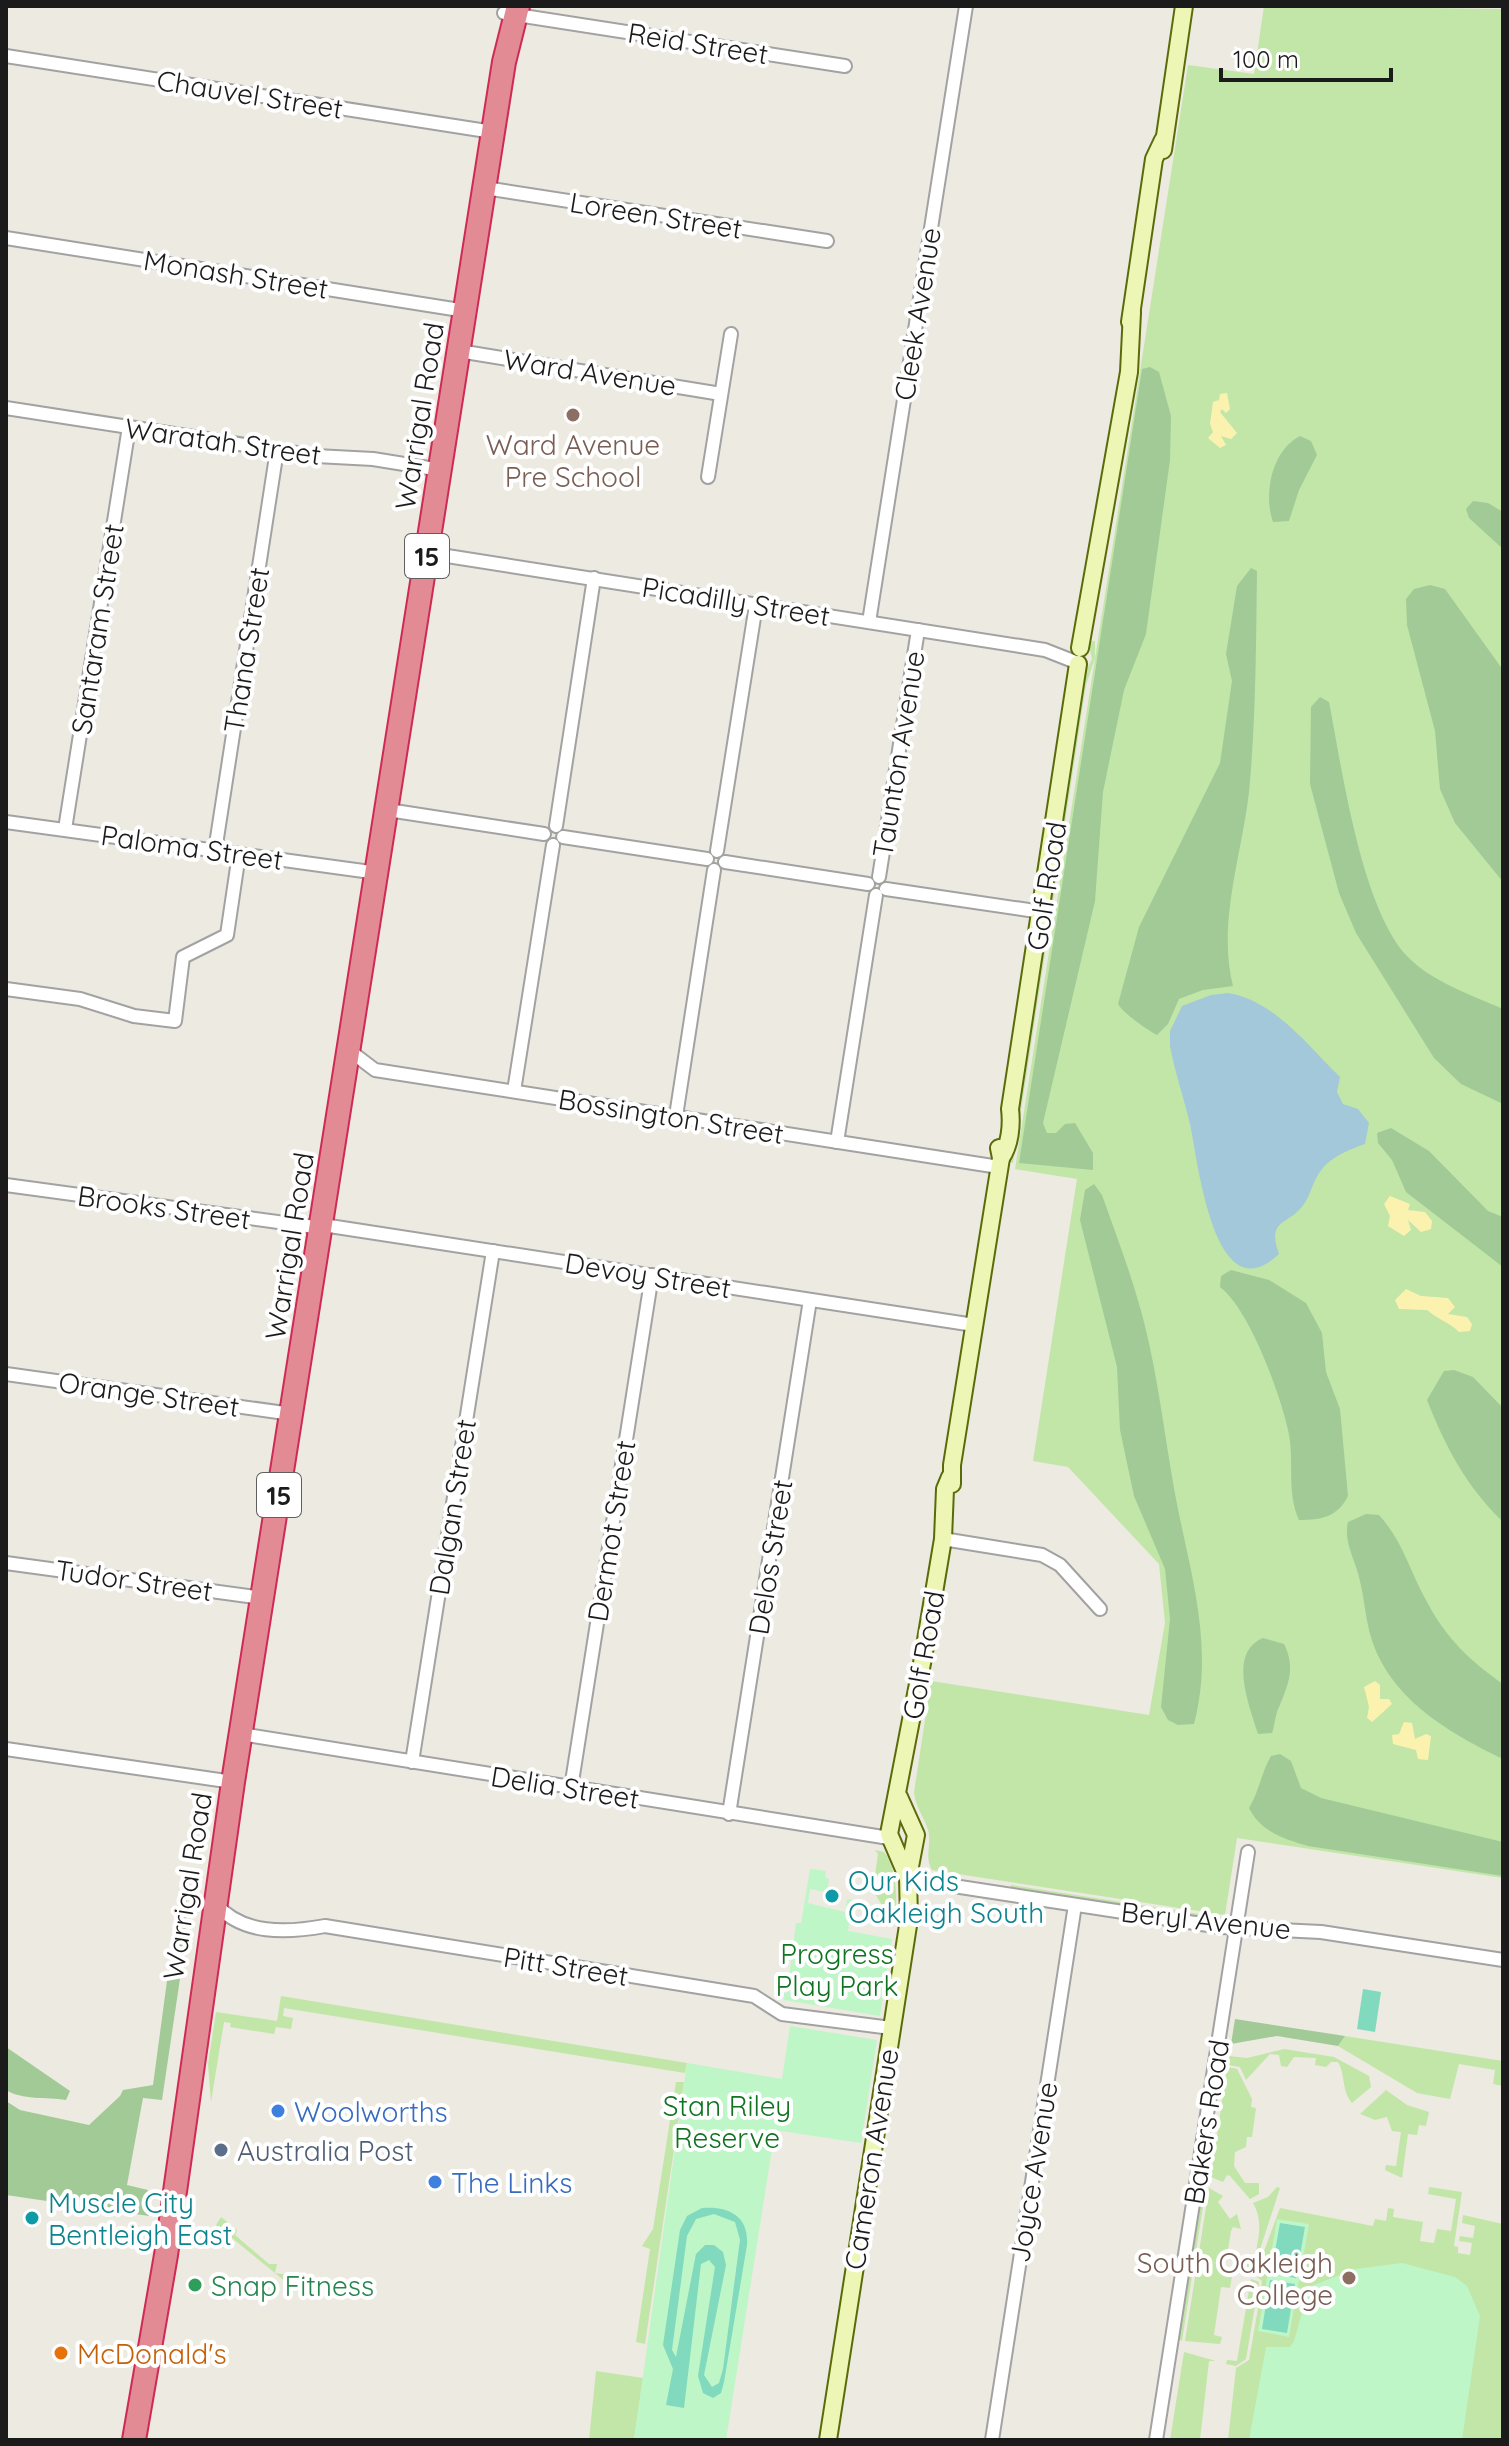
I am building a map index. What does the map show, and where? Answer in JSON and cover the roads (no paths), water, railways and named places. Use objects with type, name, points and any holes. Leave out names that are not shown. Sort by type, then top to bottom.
[{"type":"highway","name":"Warrigal Road","points":[[134,2440],[172,2216],[233,1782],[388,810],[511,10]]},
{"type":"street","name":"Cleek Avenue","points":[[869,622],[966,6]]},
{"type":"street","name":"Golf Road","points":[[892,1839],[946,1513],[952,1500],[950,1477],[1000,1163],[1006,1150],[1077,655],[1121,403],[1121,370],[1148,214],[1159,178],[1184,6]]},
{"type":"street","name":"Reid Street","points":[[511,10],[845,66]]},
{"type":"street","name":"Chauvel Street","points":[[6,56],[493,132]]},
{"type":"street","name":"Loreen Street","points":[[485,188],[827,241]]},
{"type":"street","name":"Monash Street","points":[[6,238],[466,311]]},
{"type":"street","points":[[708,477],[731,334]]},
{"type":"street","name":"Ward Avenue","points":[[459,351],[721,394]]},
{"type":"street","name":"Waratah Street","points":[[6,408],[277,450],[373,459],[441,470]]},
{"type":"street","name":"Santaram Street","points":[[65,829],[129,427]]},
{"type":"street","name":"Thana Street","points":[[215,851],[277,450]]},
{"type":"street","name":"Picadilly Street","points":[[428,553],[1077,655]]},
{"type":"street","points":[[514,1091],[594,578]]},
{"type":"street","points":[[676,1116],[756,605]]},
{"type":"street","name":"Taunton Avenue","points":[[837,1142],[918,630]]},
{"type":"street","points":[[388,810],[1042,912]]},
{"type":"street","name":"Paloma Street","points":[[6,822],[378,873]]},
{"type":"street","points":[[6,989],[80,999],[134,1016],[175,1021],[183,957],[227,935],[239,854]]},
{"type":"street","name":"Bossington Street","points":[[350,1051],[375,1070],[837,1142],[1000,1163]]},
{"type":"street","name":"Brooks Street","points":[[6,1185],[322,1227]]},
{"type":"street","name":"Devoy Street","points":[[322,1227],[974,1325]]},
{"type":"street","name":"Dalgan Street","points":[[412,1762],[493,1251]]},
{"type":"street","name":"Dermot Street","points":[[571,1788],[652,1275]]},
{"type":"street","name":"Delos Street","points":[[729,1814],[810,1300]]},
{"type":"street","name":"Orange Street","points":[[6,1374],[292,1414]]},
{"type":"street","points":[[943,1539],[1042,1555],[1060,1565],[1100,1609]]},
{"type":"street","name":"Tudor Street","points":[[6,1563],[262,1598]]},
{"type":"street","name":"Delia Street","points":[[241,1734],[892,1839]]},
{"type":"street","points":[[6,1749],[233,1782]]},
{"type":"street","points":[[899,1797],[912,1828]]},
{"type":"street","points":[[912,1828],[903,1824],[892,1839],[906,1852],[913,1848]]},
{"type":"street","name":"Cameron Avenue","points":[[828,2440],[909,1919],[908,1878],[916,1840],[912,1828]]},
{"type":"street","name":"Cameron Avenue","points":[[892,1839],[908,1878]]},
{"type":"street","name":"Bakers Road","points":[[1156,2440],[1248,1852]]},
{"type":"street","name":"Beryl Avenue","points":[[908,1878],[1075,1905],[1236,1927],[1321,1932],[1503,1960]]},
{"type":"street","points":[[210,1939],[236,1923],[215,1904]]},
{"type":"street","name":"Joyce Avenue","points":[[992,2440],[1075,1905]]},
{"type":"street","name":"Pitt Street","points":[[236,1923],[293,1932],[325,1926],[754,1996],[782,2014],[891,2028]]},
{"type":"water","points":[[1228,993],[1261,1005],[1289,1026],[1340,1077],[1337,1092],[1343,1104],[1358,1109],[1369,1123],[1365,1144],[1338,1155],[1322,1169],[1304,1204],[1277,1228],[1275,1234],[1279,1254],[1257,1268],[1239,1265],[1224,1250],[1213,1226],[1170,1046],[1170,1031],[1182,1006],[1211,995]]},
{"type":"place","name":"Ward Avenue Pre School","points":[[573,415]]},
{"type":"place","name":"Our Kids Oakleigh South","points":[[832,1896]]},
{"type":"place","name":"Woolworths","points":[[278,2111]]},
{"type":"place","name":"Australia Post","points":[[221,2150]]},
{"type":"place","name":"The Links","points":[[435,2182]]},
{"type":"place","name":"Muscle City Bentleigh East","points":[[32,2218]]},
{"type":"place","name":"South Oakleigh College","points":[[1349,2278]]},
{"type":"place","name":"Snap Fitness","points":[[195,2285]]},
{"type":"place","name":"McDonald's","points":[[61,2353]]},
{"type":"park label","name":"Progress Play Park","points":[[837,1969]]},
{"type":"park label","name":"Stan Riley Reserve","points":[[727,2121]]}]
